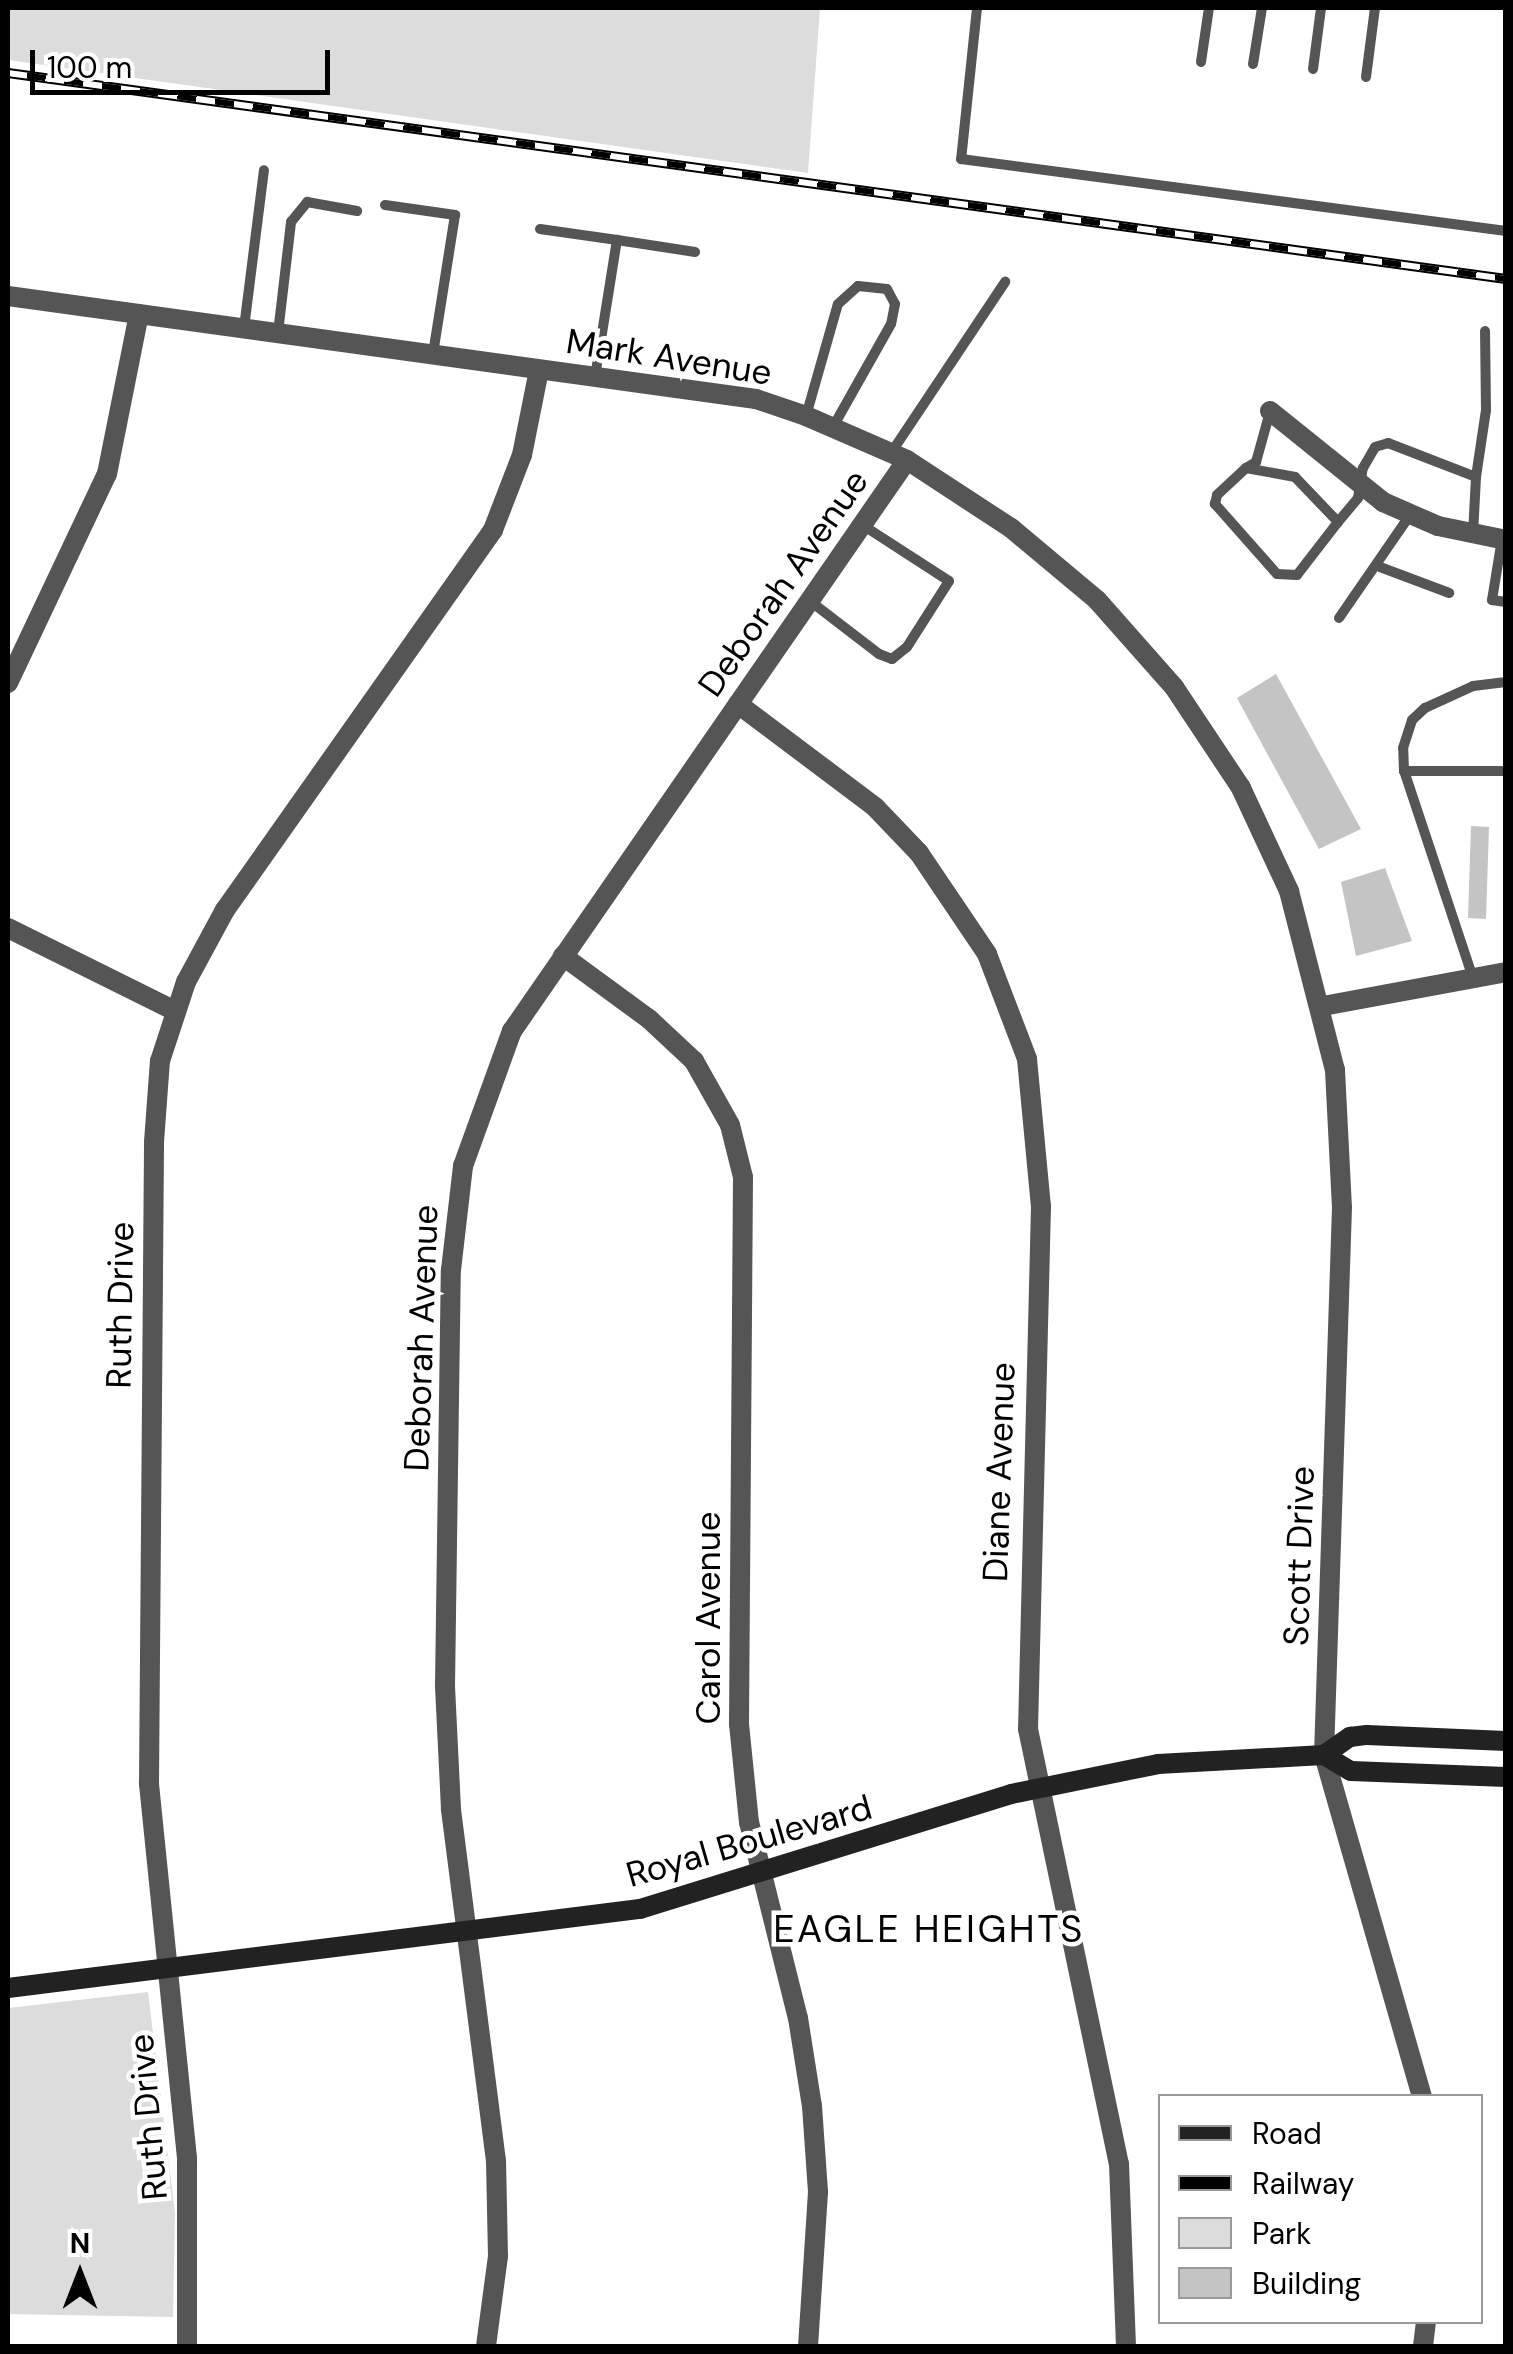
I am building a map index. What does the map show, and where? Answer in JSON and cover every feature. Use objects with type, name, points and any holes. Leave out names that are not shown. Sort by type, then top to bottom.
[{"type":"street","name":"Mark Avenue","points":[[8,296],[756,400],[806,416],[899,456],[1057,564],[1174,687],[1268,842],[1323,1006]]},
{"type":"street","points":[[8,683],[107,474],[139,314]]},
{"type":"street","name":"Ruth Drive","points":[[187,2346],[191,2227],[166,1973],[148,1701],[154,1142],[160,1060],[175,1011],[225,910],[484,546],[522,455],[539,370]]},
{"type":"street","points":[[1270,412],[1359,485],[1410,515],[1474,536],[1504,540]]},
{"type":"street","name":"Deborah Avenue","points":[[486,2346],[498,2256],[496,2161],[446,1746],[450,1270],[472,1130],[512,1031],[864,526],[899,456]]},
{"type":"street","name":"Diane Avenue","points":[[738,704],[875,807],[919,852],[987,954],[1027,1059],[1041,1206],[1026,1622],[1028,1729],[1036,1788],[1120,2164],[1126,2346]]},
{"type":"street","points":[[8,928],[175,1011]]},
{"type":"street","name":"Carol Avenue","points":[[563,956],[649,1019],[694,1061],[738,1152],[744,1210],[739,1724],[760,1875],[798,2018],[812,2106],[818,2192],[808,2346]]},
{"type":"street","points":[[1323,1006],[1472,975],[1506,972]]},
{"type":"street","name":"Scott Drive","points":[[1323,1006],[1335,1070],[1342,1206],[1324,1755],[1421,2094]]},
{"type":"street","name":"Royal Boulevard","points":[[8,1988],[166,1973],[466,1929],[640,1909],[1036,1788],[1174,1762],[1324,1755],[1350,1737],[1506,1741]]},
{"type":"street","name":"Royal Boulevard","points":[[1324,1755],[1351,1771],[1506,1777]]},
{"type":"lane","points":[[977,8],[961,160],[1506,231]]},
{"type":"lane","points":[[1201,62],[1208,8]]},
{"type":"lane","points":[[1253,64],[1262,8]]},
{"type":"lane","points":[[1313,69],[1321,8]]},
{"type":"lane","points":[[1366,77],[1375,8]]},
{"type":"lane","points":[[244,329],[264,170]]},
{"type":"lane","points":[[278,334],[291,222],[308,202],[357,211]]},
{"type":"lane","points":[[385,205],[455,215],[433,355]]},
{"type":"lane","points":[[540,229],[694,252]]},
{"type":"lane","points":[[596,376],[616,240]]},
{"type":"lane","points":[[899,456],[1006,282]]},
{"type":"lane","points":[[806,416],[838,304],[858,286],[887,289],[895,304],[890,324],[832,427]]},
{"type":"lane","points":[[1474,536],[1476,476],[1486,410],[1485,331]]},
{"type":"lane","points":[[1270,412],[1262,451],[1215,504],[1277,574],[1297,575],[1358,498],[1359,485],[1375,447],[1388,443],[1476,476]]},
{"type":"lane","points":[[1246,468],[1295,476],[1338,522]]},
{"type":"lane","points":[[1340,618],[1380,567],[1410,515]]},
{"type":"lane","points":[[810,601],[879,654],[900,655],[949,581],[864,526]]},
{"type":"lane","points":[[1504,540],[1492,600],[1506,602]]},
{"type":"lane","points":[[1380,567],[1449,593]]},
{"type":"lane","points":[[1472,975],[1404,771],[1406,734],[1418,714],[1473,686],[1506,682]]},
{"type":"lane","points":[[1404,771],[1506,771]]},
{"type":"green space","points":[[8,8],[820,8],[808,173],[8,60]]},
{"type":"green space","points":[[148,1992],[175,2213],[173,2317],[8,2314],[8,2008]]},
{"type":"building","points":[[1276,674],[1361,829],[1319,849],[1237,698]]},
{"type":"building","points":[[1471,826],[1489,827],[1486,919],[1468,918]]},
{"type":"building","points":[[1385,868],[1412,941],[1356,956],[1341,882]]},
{"type":"railway","points":[[8,73],[1506,279]]},
{"type":"district","name":"EAGLE HEIGHTS","points":[[929,1930]]}]
